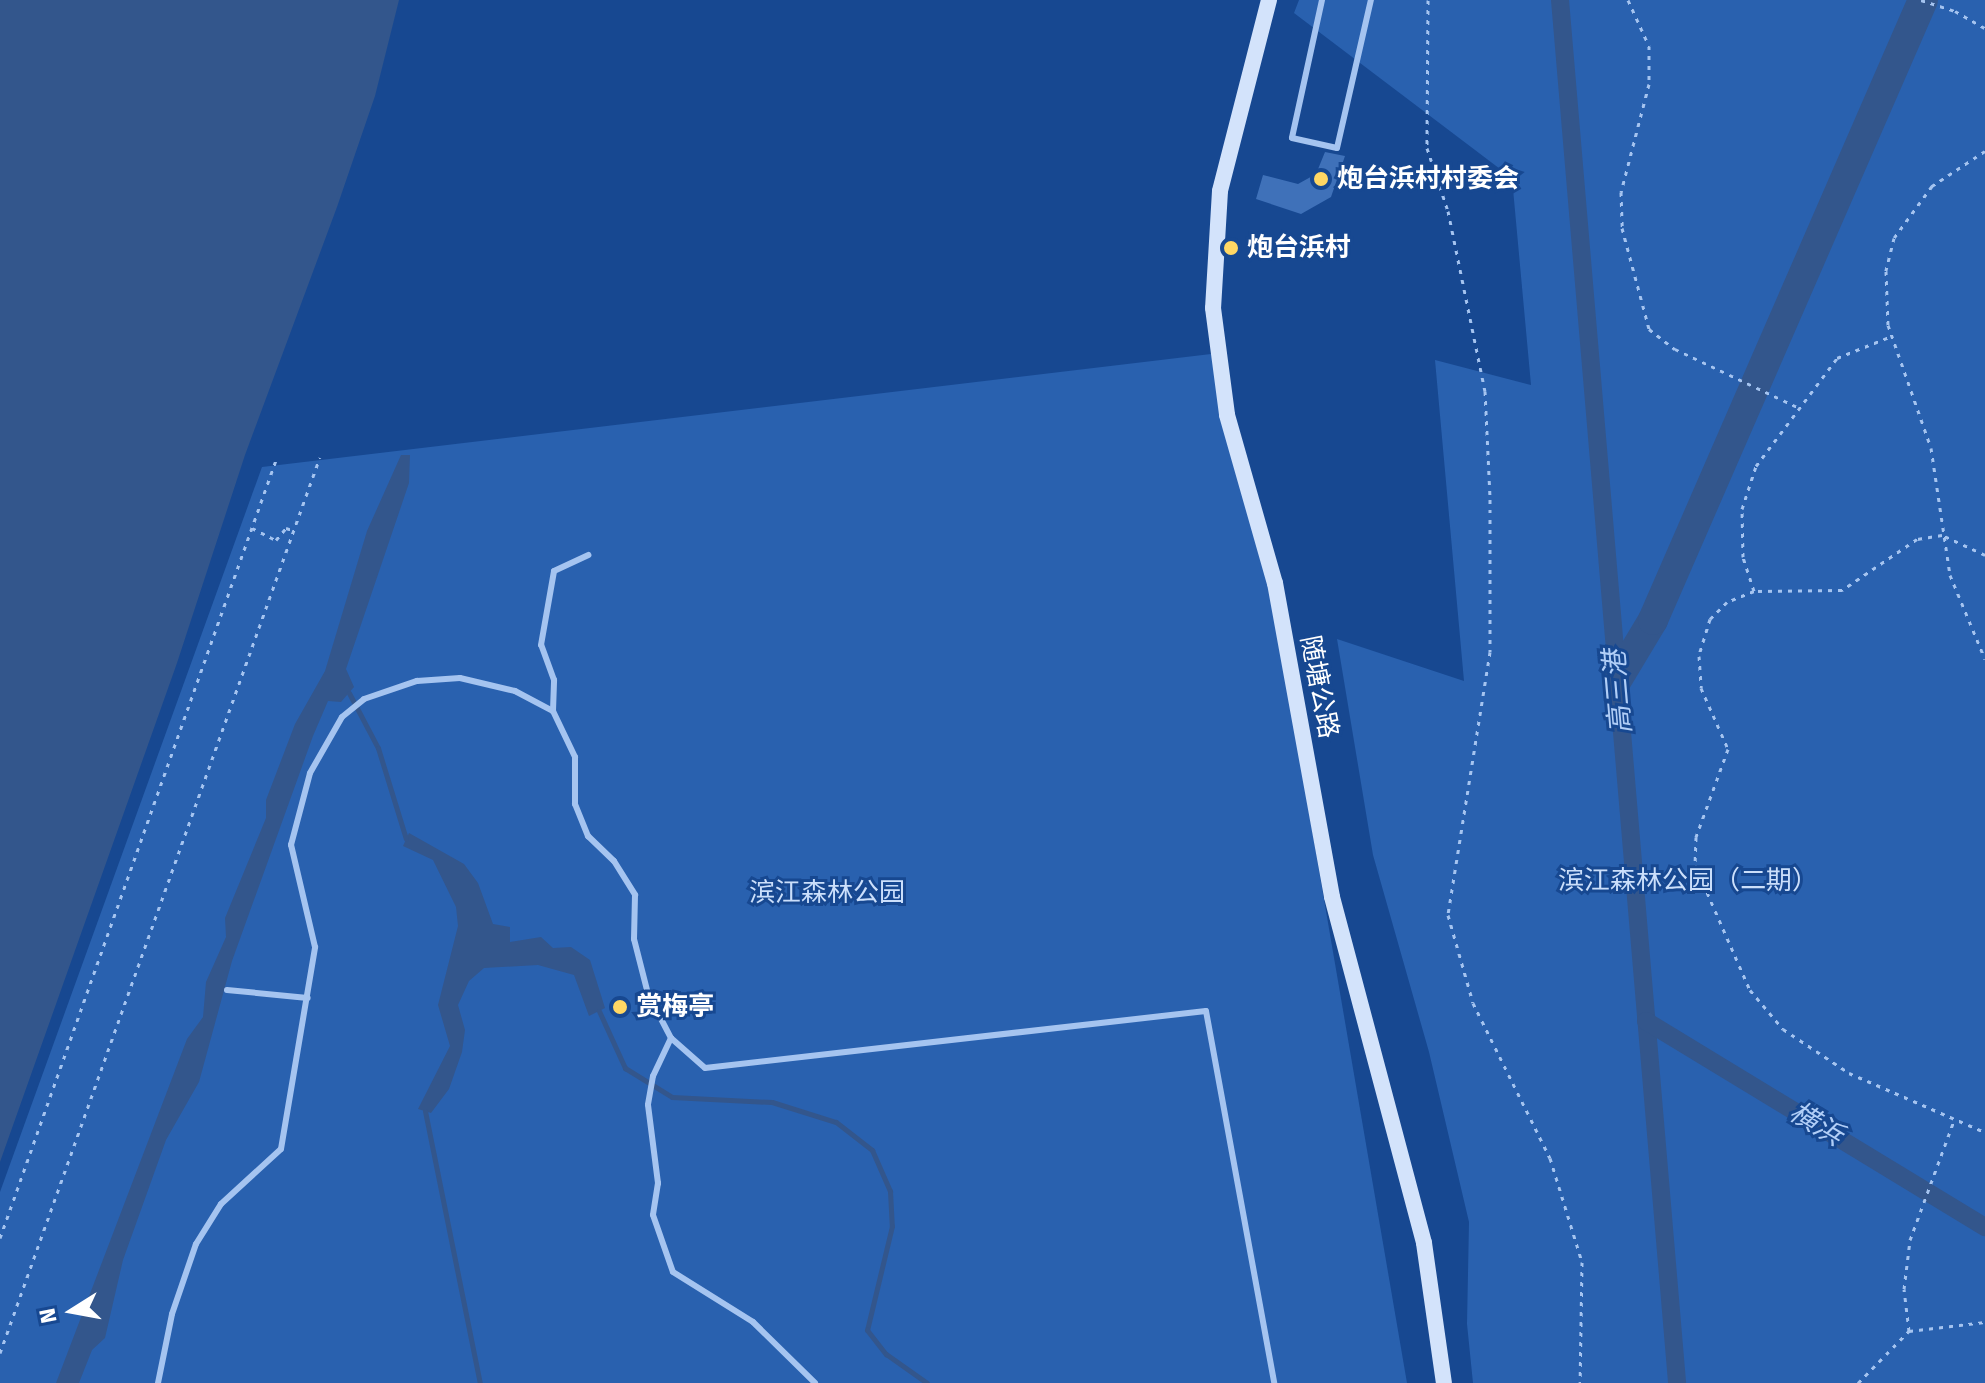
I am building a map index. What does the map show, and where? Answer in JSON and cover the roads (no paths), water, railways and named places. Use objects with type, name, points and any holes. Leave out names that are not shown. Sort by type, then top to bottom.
[{"type":"street","name":"随塘公路","points":[[1269,0],[1220,191],[1213,308],[1227,415],[1275,583],[1332,897],[1424,1243],[1444,1383]]},
{"type":"lane","points":[[1322,0],[1292,138],[1337,148],[1371,0]]},
{"type":"lane","points":[[588,555],[554,571],[541,645],[554,680],[553,711],[575,757],[575,804],[588,836],[614,861],[635,895],[634,939],[648,994],[671,1038],[705,1068],[1206,1011],[1274,1383]]},
{"type":"lane","points":[[158,1383],[172,1314],[196,1244],[221,1204],[281,1149],[315,947],[291,845],[310,773],[342,717],[364,699],[417,681],[460,678],[515,691],[553,711]]},
{"type":"lane","points":[[227,990],[308,998]]},
{"type":"lane","points":[[671,1038],[653,1076],[648,1105],[658,1183],[653,1215],[673,1272],[753,1322],[815,1383]]},
{"type":"waterway","name":"高三港","points":[[1560,0],[1677,1383]]},
{"type":"waterway","points":[[1617,680],[1653,620],[1923,0]]},
{"type":"waterway","points":[[349,693],[378,748],[406,839]]},
{"type":"waterway","points":[[599,1011],[625,1068],[672,1097],[772,1102],[836,1122],[872,1150],[890,1191],[892,1226],[867,1330],[886,1354],[927,1383]]},
{"type":"waterway","name":"横浜","points":[[1646,1021],[1985,1227]]},
{"type":"waterway","points":[[425,1111],[480,1383]]},
{"type":"place","name":"炮台浜村村委会","points":[[1321,179]]},
{"type":"place","name":"炮台浜村","points":[[1231,248]]},
{"type":"place","name":"赏梅亭","points":[[620,1007]]},
{"type":"park label","name":"滨江森林公园（二期）","points":[[1688,881]]},
{"type":"park label","name":"滨江森林公园","points":[[827,893]]}]
